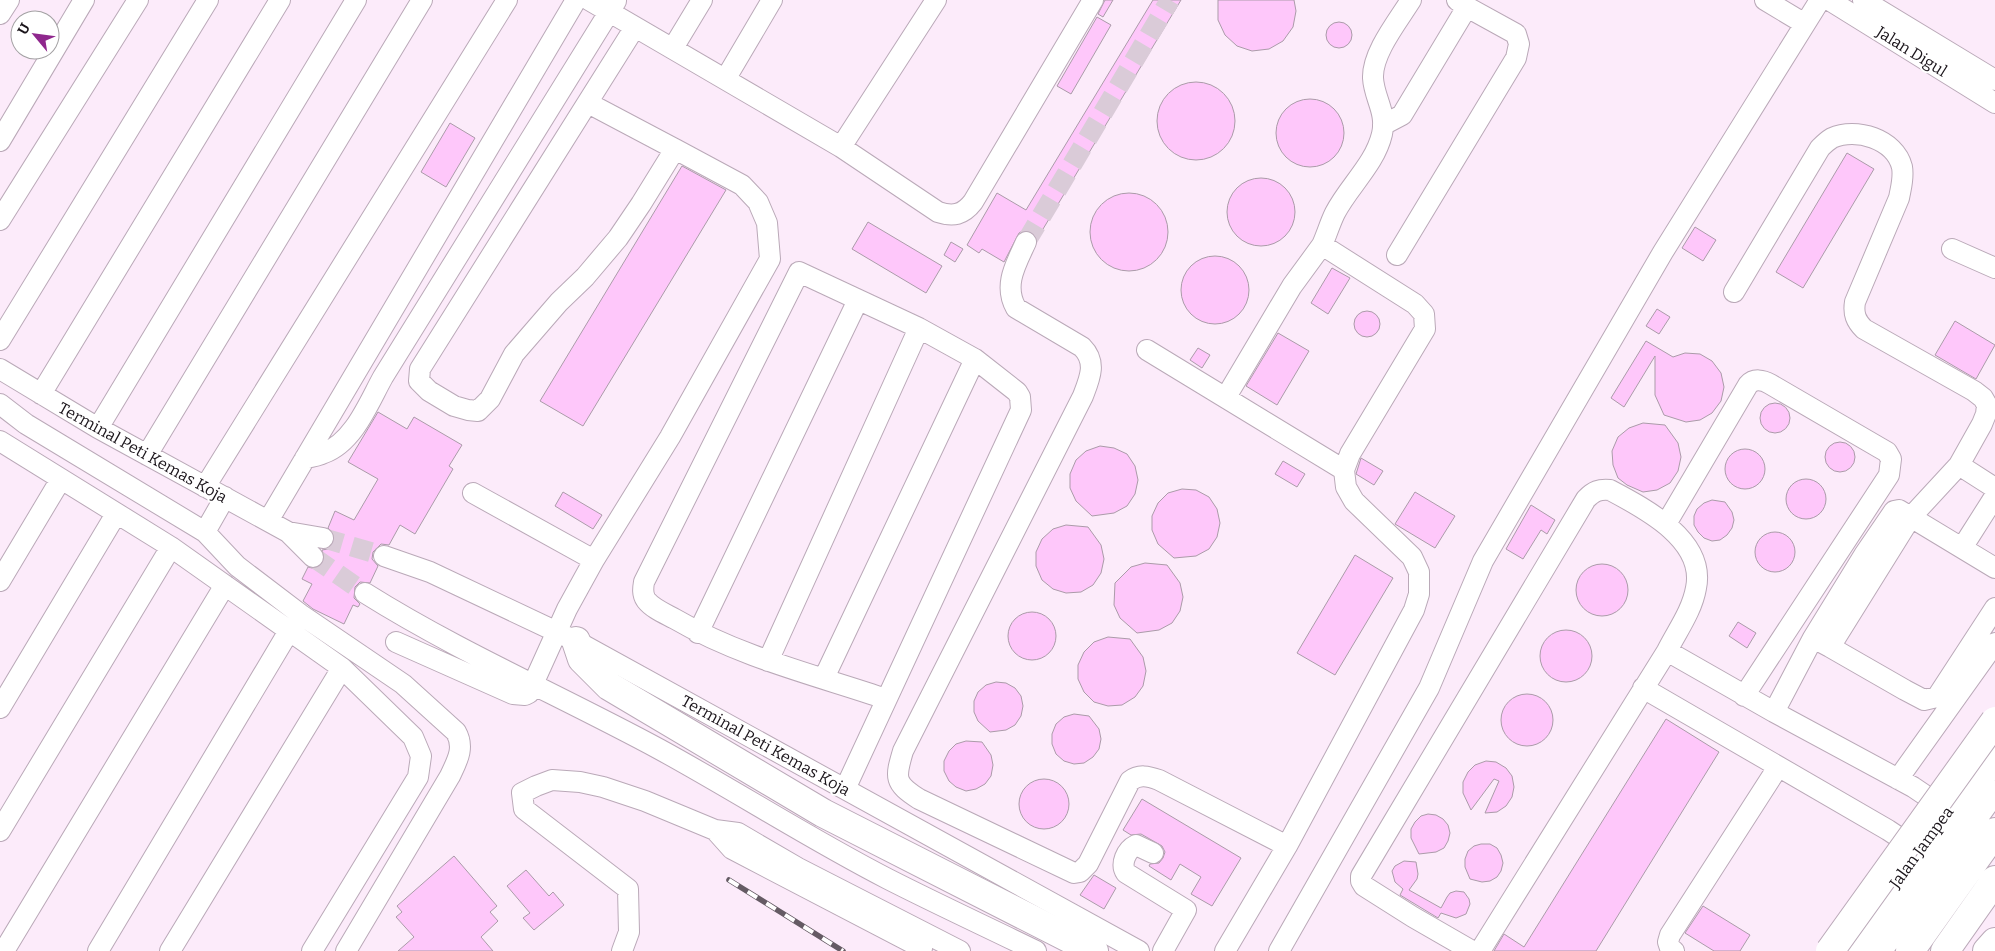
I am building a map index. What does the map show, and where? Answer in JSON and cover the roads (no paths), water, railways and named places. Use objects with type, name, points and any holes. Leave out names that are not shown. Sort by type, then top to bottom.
[{"type":"highway","points":[[566,636],[582,659],[608,686],[823,812],[1094,951]]},
{"type":"highway","points":[[1830,951],[1995,721]]},
{"type":"highway","name":"Jalan Jampea","points":[[1846,951],[1995,743]]},
{"type":"highway","name":"Jalan Jampea","points":[[1855,951],[1910,870],[1995,757]]},
{"type":"highway","points":[[1878,951],[1995,787]]},
{"type":"highway","points":[[1910,951],[1995,832]]},
{"type":"highway","points":[[1927,951],[1995,854]]},
{"type":"highway","points":[[1945,951],[1995,880]]},
{"type":"highway","points":[[1981,946],[1995,910]]},
{"type":"street","points":[[0,14],[9,0]]},
{"type":"street","points":[[0,141],[84,0]]},
{"type":"street","points":[[0,220],[138,0]]},
{"type":"street","points":[[0,340],[208,0]]},
{"type":"street","points":[[41,394],[280,0]]},
{"type":"street","points":[[98,428],[356,0]]},
{"type":"street","points":[[147,455],[422,0]]},
{"type":"street","points":[[205,487],[506,0]]},
{"type":"street","points":[[268,521],[576,0]]},
{"type":"street","points":[[589,0],[613,6],[635,27],[726,78],[841,147],[938,212],[949,216],[966,210],[982,189],[1092,0]]},
{"type":"street","points":[[673,48],[702,0]]},
{"type":"street","points":[[726,78],[772,0]]},
{"type":"street","points":[[841,147],[936,0]]},
{"type":"street","points":[[1226,397],[1292,286],[1322,245],[1335,213],[1364,171],[1377,146],[1383,125],[1381,104],[1375,88],[1374,67],[1388,38],[1411,0]]},
{"type":"street","points":[[1765,0],[1805,24]]},
{"type":"street","points":[[1279,951],[1429,688],[1483,561],[1663,252],[1820,0]]},
{"type":"street","name":"Jalan Digul","points":[[1828,0],[1995,103]]},
{"type":"street","points":[[1863,0],[1995,80]]},
{"type":"street","points":[[1383,125],[1402,115],[1462,3],[1516,34],[1519,44],[1516,58],[1397,255]]},
{"type":"street","points":[[306,458],[326,453],[341,443],[356,424],[613,6]]},
{"type":"street","points":[[635,27],[420,370],[418,378],[420,384],[454,406],[478,411],[484,406],[514,354],[559,302],[586,277],[618,238],[675,149]]},
{"type":"street","points":[[396,642],[513,694],[524,695],[529,693],[532,684],[566,636],[594,560],[670,438],[770,259],[767,223],[758,202],[742,185],[588,103]]},
{"type":"street","points":[[1734,292],[1820,148],[1830,139],[1846,134],[1866,136],[1884,143],[1896,154],[1901,166],[1903,180],[1899,198],[1855,302],[1854,312],[1857,322],[1864,329],[1974,391],[1983,398],[1987,405],[1986,414],[1959,465],[1911,517],[1774,712]]},
{"type":"street","points":[[1026,242],[1013,269],[1010,287],[1011,299],[1016,308],[1082,347],[1088,354],[1092,364],[1091,376],[1083,396],[903,751],[897,772],[898,782],[905,790],[920,799],[1074,874],[1080,872],[1088,864],[1130,781],[1136,777],[1147,776],[1159,780],[1287,846]]},
{"type":"street","points":[[1225,951],[1287,846],[1414,610],[1419,594],[1419,572],[1412,557],[1354,501],[1346,487],[1344,470],[1350,454],[1426,329],[1426,322],[1421,309],[1415,304],[1322,245]]},
{"type":"street","points":[[1952,249],[1995,268]]},
{"type":"street","points":[[770,259],[919,328],[975,359],[1017,392],[1020,397],[1021,410],[845,789]]},
{"type":"street","points":[[799,272],[644,582],[643,590],[648,602],[698,633],[768,660],[886,699]]},
{"type":"street","points":[[698,633],[858,300]]},
{"type":"street","points":[[768,660],[919,328]]},
{"type":"street","points":[[1147,350],[1344,470]]},
{"type":"street","points":[[824,678],[975,359]]},
{"type":"street","points":[[361,364],[384,377]]},
{"type":"street","name":"Terminal Peti Kemas Koja","points":[[0,368],[98,428],[288,532],[313,557]]},
{"type":"street","points":[[1666,524],[1748,385],[1755,381],[1765,381],[1887,452],[1891,459],[1889,475],[1744,696]]},
{"type":"street","points":[[0,404],[26,424],[205,532],[236,566],[300,614],[403,684],[456,732],[461,744],[457,761],[346,951]]},
{"type":"street","points":[[1,444],[171,547],[290,631],[342,668],[413,737],[421,756],[418,777],[312,951]]},
{"type":"street","points":[[1959,465],[1995,488]]},
{"type":"street","points":[[0,581],[61,479]]},
{"type":"street","points":[[1472,951],[1412,917],[1364,886],[1361,876],[1586,499],[1595,491],[1601,489],[1610,490],[1666,524],[1682,541],[1689,552],[1697,574],[1697,587],[1690,607],[1666,651],[1480,951]]},
{"type":"street","points":[[473,493],[594,560]]},
{"type":"street","points":[[1962,548],[1995,496]]},
{"type":"street","points":[[205,532],[225,498]]},
{"type":"street","points":[[0,708],[116,514]]},
{"type":"street","points":[[1911,517],[1995,568]]},
{"type":"street","name":"Terminal Peti Kemas Koja","points":[[288,532],[323,538]]},
{"type":"street","points":[[0,831],[171,547]]},
{"type":"street","name":"Terminal Peti Kemas Koja","points":[[384,556],[430,572],[566,636],[1139,951]]},
{"type":"street","points":[[4,951],[225,585]]},
{"type":"street","points":[[365,593],[414,623],[659,749],[770,814],[888,879],[1036,951]]},
{"type":"street","points":[[1822,642],[1924,700],[1937,697],[1995,608]]},
{"type":"street","points":[[98,951],[290,631]]},
{"type":"street","points":[[1898,779],[1995,643]]},
{"type":"street","points":[[1666,651],[1744,696],[1898,779],[1948,810]]},
{"type":"street","points":[[170,951],[342,668]]},
{"type":"street","points":[[1643,688],[1888,830],[1918,850]]},
{"type":"street","points":[[1674,951],[1670,948],[1668,942],[1670,934],[1778,767]]},
{"type":"street","points":[[622,951],[629,932],[628,888],[524,810],[522,793],[552,780],[580,782],[603,787],[645,801],[715,830],[732,849],[944,949]]},
{"type":"street","points":[[1153,853],[1141,846],[1136,845],[1131,848],[1123,862],[1126,874],[1190,903],[1163,951]]},
{"type":"tunnel","points":[[1026,242],[1170,0]]},
{"type":"tunnel","points":[[323,538],[384,556]]},
{"type":"tunnel","points":[[313,557],[365,593]]},
{"type":"railway","points":[[729,880],[843,951]]}]
